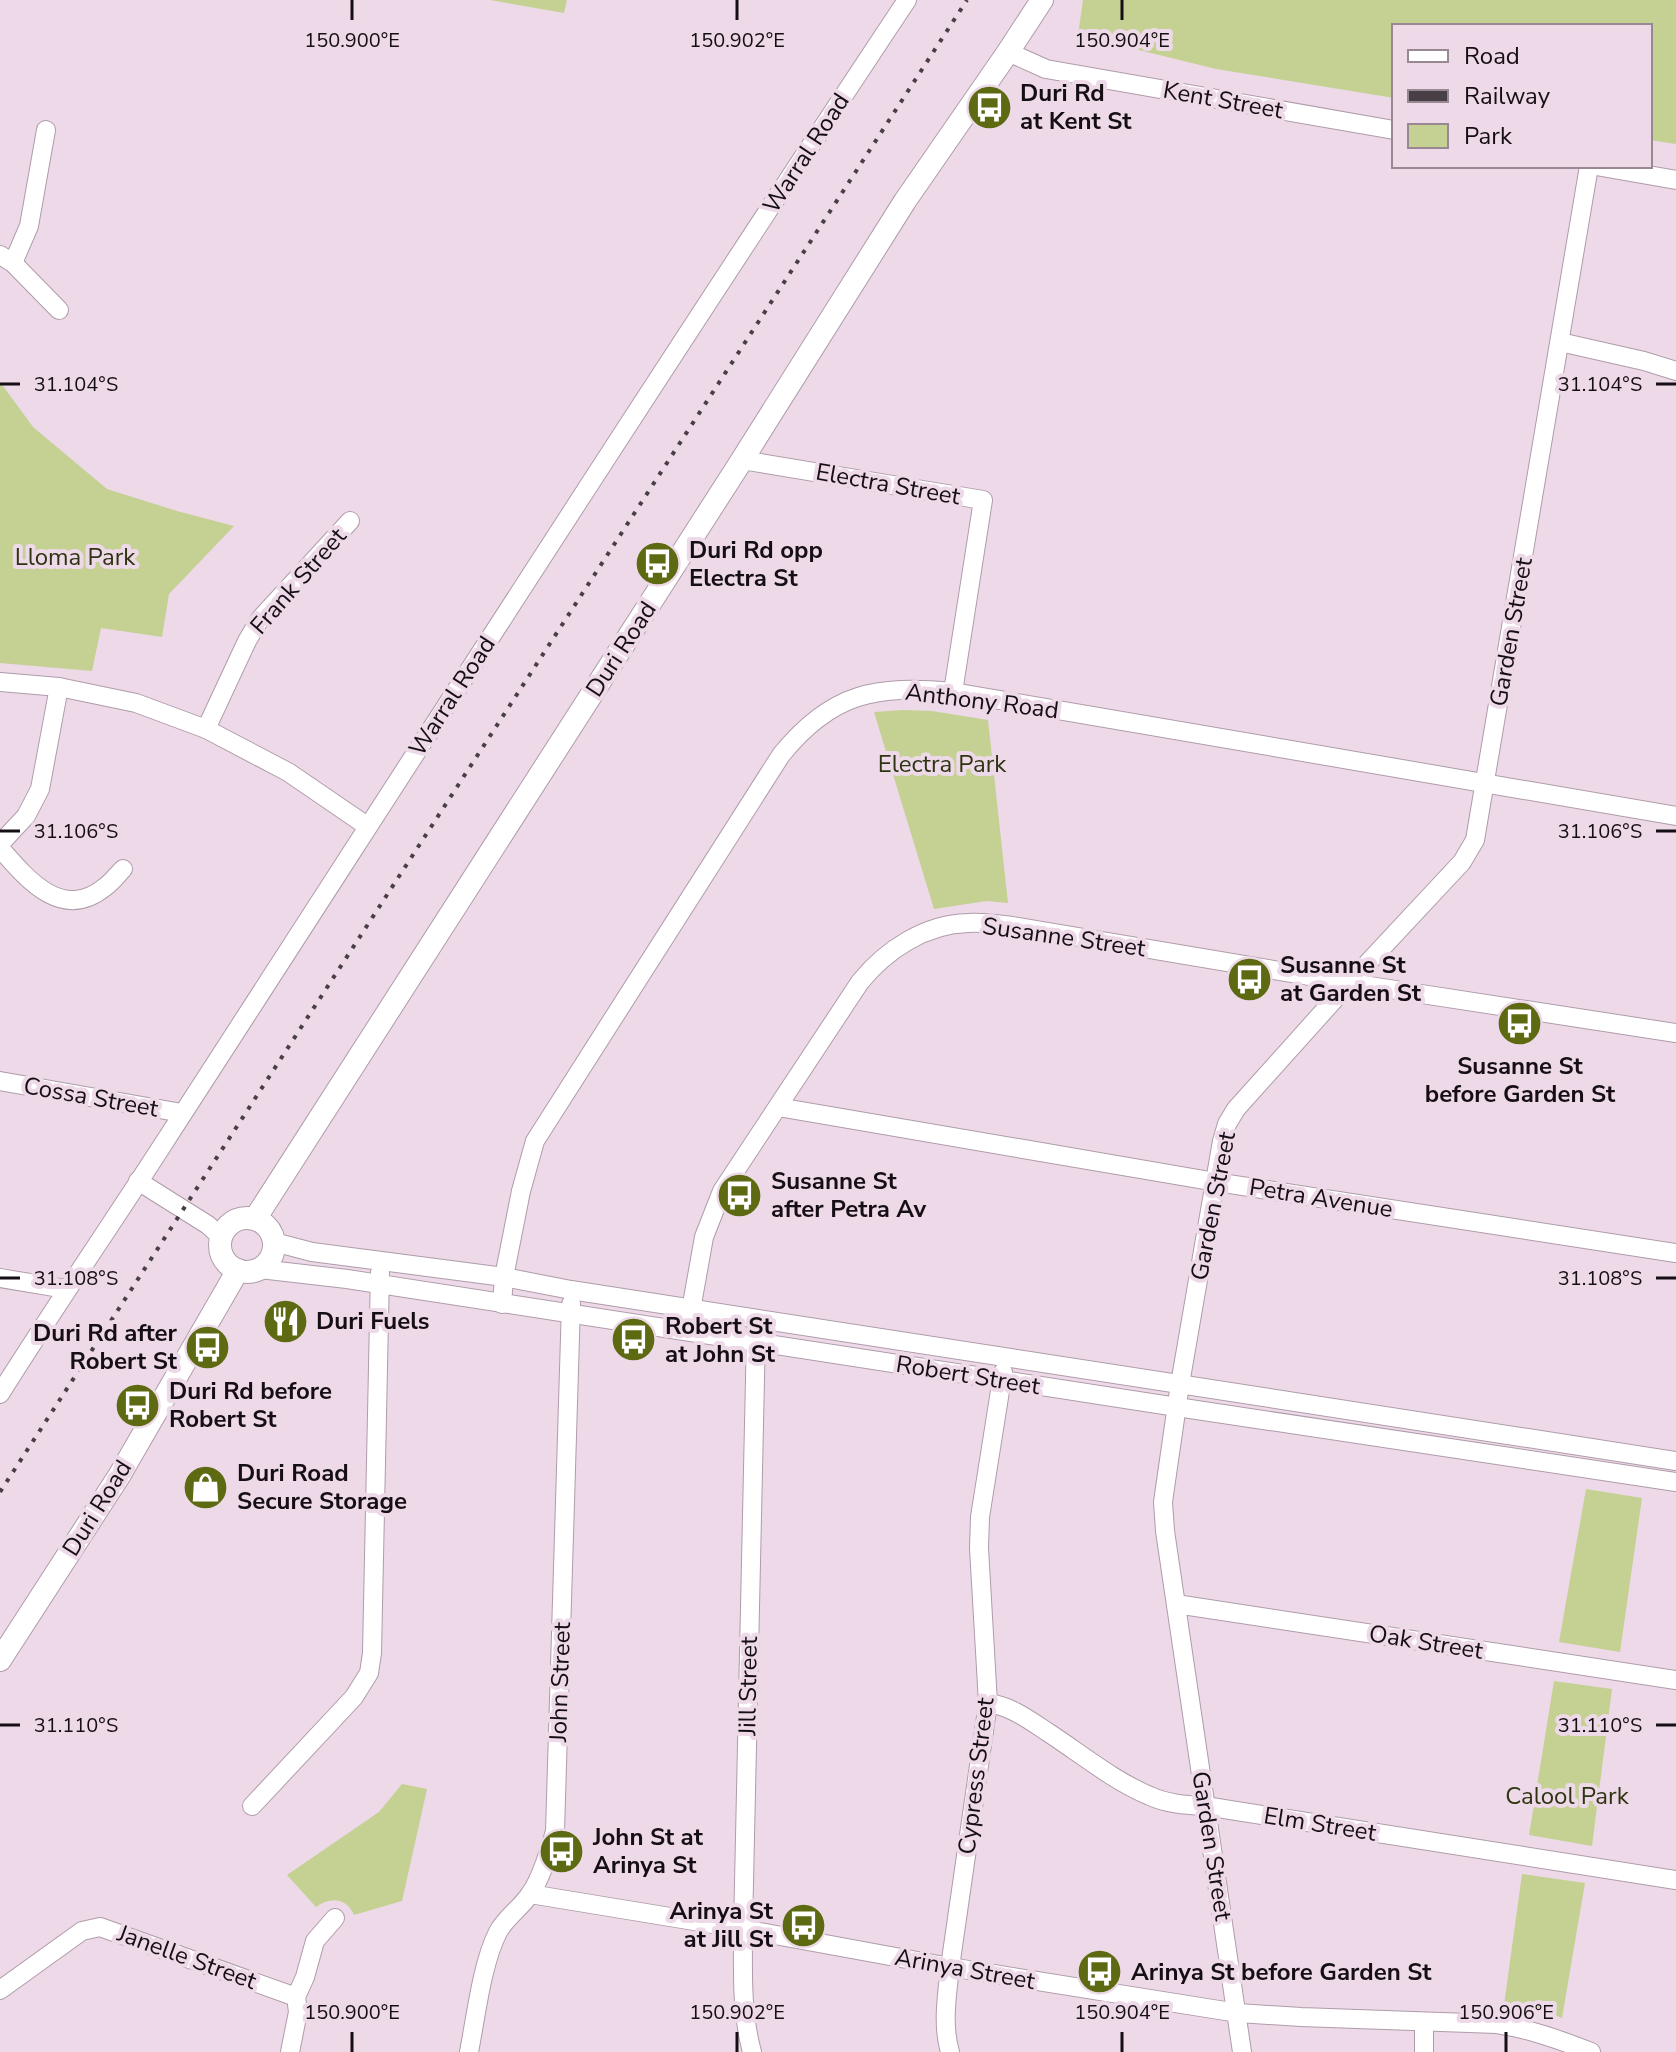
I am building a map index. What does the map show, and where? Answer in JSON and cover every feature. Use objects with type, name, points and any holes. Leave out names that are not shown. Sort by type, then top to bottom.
[{"type":"main road","name":"Duri Road","points":[[255,1219],[905,201],[1042,0]]},
{"type":"main road","points":[[238,1219],[255,1219],[268,1228],[274,1242],[271,1258],[249,1269],[225,1260],[221,1253],[221,1237],[238,1219]]},
{"type":"main road","name":"Duri Road","points":[[0,1660],[249,1269]]},
{"type":"street","name":"Warral Road","points":[[0,1394],[907,0]]},
{"type":"street","name":"Kent Street","points":[[1008,52],[1046,69],[1392,130]]},
{"type":"street","points":[[46,130],[29,226],[6,259],[59,310]]},
{"type":"street","name":"Garden Street","points":[[1242,2052],[1163,1502],[1222,1141],[1231,1117],[1470,850],[1478,827],[1589,168]]},
{"type":"street","points":[[1607,168],[1676,180]]},
{"type":"street","points":[[1560,342],[1676,371]]},
{"type":"street","name":"Electra Street","points":[[742,460],[983,500],[953,692]]},
{"type":"street","name":"Frank Street","points":[[206,729],[260,619],[350,521]]},
{"type":"street","points":[[0,682],[59,687],[136,703],[206,729],[288,772],[367,826]]},
{"type":"street","points":[[59,687],[40,789],[26,816],[0,846],[31,882],[54,897],[66,900],[79,900],[104,889],[123,869]]},
{"type":"street","name":"Anthony Road","points":[[502,1304],[504,1277],[521,1191],[535,1141],[781,755],[828,709],[849,700],[875,692],[902,689],[953,692],[1676,816]]},
{"type":"street","name":"Susanne Street","points":[[688,1331],[704,1237],[722,1191],[860,982],[875,964],[920,934],[939,927],[966,923],[1007,926],[1676,1033]]},
{"type":"street","name":"Cossa Street","points":[[0,1081],[182,1113]]},
{"type":"street","name":"Petra Avenue","points":[[778,1107],[1216,1182],[1676,1253]]},
{"type":"street","points":[[138,1181],[208,1225],[221,1237]]},
{"type":"street","name":"Robert Street","points":[[274,1242],[312,1252],[504,1277],[571,1290],[1676,1461]]},
{"type":"street","points":[[252,1806],[354,1697],[369,1673],[373,1641],[380,1261]]},
{"type":"street","name":"Robert Street","points":[[249,1269],[380,1284],[1676,1482]]},
{"type":"street","points":[[0,1278],[66,1289]]},
{"type":"street","name":"John Street","points":[[469,2052],[490,1950],[504,1922],[530,1894],[551,1847],[556,1812],[571,1290]]},
{"type":"street","name":"Jill Street","points":[[752,2052],[743,1998],[743,1929],[756,1318]]},
{"type":"street","name":"Cypress Street","points":[[950,2052],[946,2020],[950,1967],[988,1703],[980,1517],[1005,1357]]},
{"type":"street","name":"Oak Street","points":[[1176,1604],[1676,1680]]},
{"type":"street","name":"Elm Street","points":[[988,1703],[1004,1705],[1128,1785],[1152,1797],[1179,1804],[1676,1880]]},
{"type":"street","name":"Arinya Street","points":[[530,1894],[1238,2013],[1497,2024],[1550,2036],[1591,2052]]},
{"type":"street","points":[[290,2052],[298,2012],[296,1997],[315,1941],[335,1918]]},
{"type":"street","name":"Janelle Street","points":[[0,1990],[82,1931],[100,1927],[296,1997]]},
{"type":"street","points":[[1424,2022],[1424,2052]]},
{"type":"green space","points":[[490,0],[567,0],[564,13]]},
{"type":"green space","points":[[1083,0],[1676,0],[1676,144],[1652,140],[1652,24],[1392,24],[1392,98],[1216,69],[1078,35]]},
{"type":"green space","name":"Lloma Park","points":[[0,382],[33,427],[107,489],[234,526],[169,594],[162,637],[101,628],[92,671],[0,663]]},
{"type":"green space","name":"Electra Park","points":[[903,710],[988,720],[1008,903],[987,901],[934,909],[874,712]]},
{"type":"green space","points":[[1586,1489],[1642,1498],[1620,1652],[1559,1642]]},
{"type":"green space","name":"Calool Park","points":[[1554,1681],[1612,1689],[1592,1846],[1529,1835]]},
{"type":"green space","points":[[402,1784],[427,1789],[402,1901],[354,1915],[347,1905],[337,1900],[316,1907],[287,1875],[379,1812]]},
{"type":"green space","name":"Calool Park","points":[[1522,1874],[1585,1883],[1562,2018],[1536,2008],[1504,2005]]},
{"type":"railway","points":[[0,1492],[967,0]]},
{"type":"place","name":"Duri Rd at Kent St","points":[[989,107]]},
{"type":"place","name":"Duri Rd opp Electra St","points":[[658,564]]},
{"type":"place","name":"Susanne St at Garden St","points":[[1249,979]]},
{"type":"place","name":"Susanne St before Garden St","points":[[1520,1024]]},
{"type":"place","name":"Susanne St after Petra Av","points":[[740,1195]]},
{"type":"place","name":"Duri Fuels","points":[[285,1321]]},
{"type":"place","name":"Robert St at John St","points":[[634,1340]]},
{"type":"place","name":"Duri Rd after Robert St","points":[[208,1347]]},
{"type":"place","name":"Duri Rd before Robert St","points":[[138,1405]]},
{"type":"place","name":"Duri Road Secure Storage","points":[[206,1487]]},
{"type":"place","name":"John St at Arinya St","points":[[562,1851]]},
{"type":"place","name":"Arinya St at Jill St","points":[[804,1925]]},
{"type":"place","name":"Arinya St before Garden St","points":[[1100,1972]]}]
